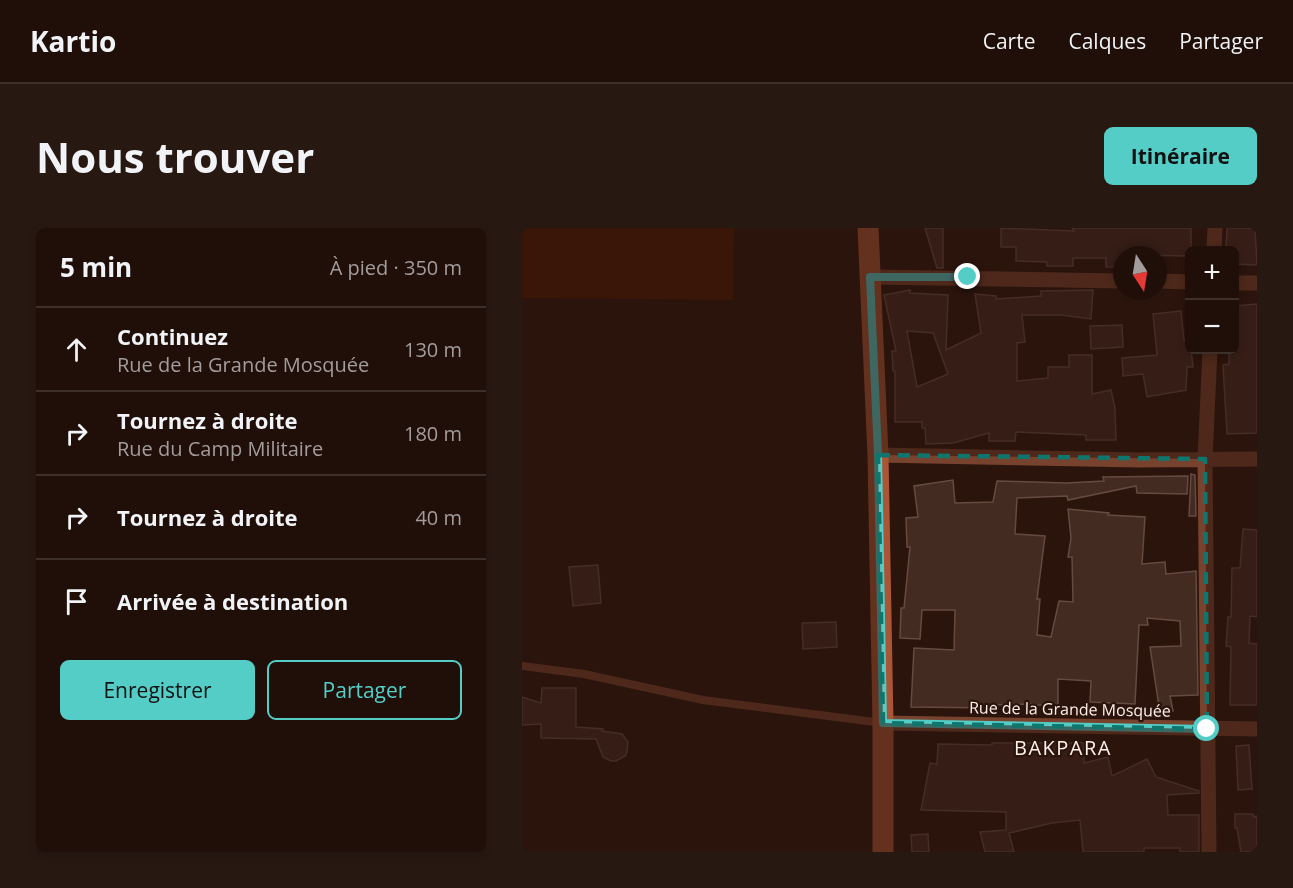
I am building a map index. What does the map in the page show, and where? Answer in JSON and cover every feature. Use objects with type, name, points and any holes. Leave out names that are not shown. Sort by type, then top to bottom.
[{"type":"street","points":[[868,228],[878,455],[883,852]]},
{"type":"street","points":[[1214,246],[1215,228]]},
{"type":"street","points":[[870,277],[1113,280]]},
{"type":"street","points":[[1167,281],[1185,282]]},
{"type":"street","points":[[1239,283],[1257,283]]},
{"type":"street","points":[[1209,852],[1205,459],[1210,354]]},
{"type":"street","points":[[878,455],[1140,460],[1257,459]]},
{"type":"street","name":"Rue de la Grande Mosquée","points":[[883,723],[1257,729]]},
{"type":"lane","points":[[522,666],[585,675],[703,700],[883,723]]},
{"type":"highlighted area","points":[[878,455],[1205,459],[1207,729],[883,723]]},
{"type":"shaded area","points":[[522,228],[734,228],[733,300],[522,298]]},
{"type":"building","points":[[925,228],[943,228],[943,268],[937,268]]},
{"type":"building","points":[[1001,228],[1074,231],[1072,228],[1191,228],[1191,246],[1185,246],[1185,256],[1167,256],[1167,246],[1113,246],[1113,267],[1106,267],[1106,258],[1073,258],[1073,266],[1047,266],[1047,262],[1016,261],[1016,247],[1001,247]]},
{"type":"building","points":[[1227,228],[1255,228],[1257,265],[1239,264],[1239,246],[1226,246]]},
{"type":"building","points":[[910,290],[910,293],[948,295],[946,350],[981,333],[975,294],[996,296],[996,299],[1041,296],[1041,291],[1093,290],[1091,319],[1061,315],[1022,315],[1025,342],[1017,343],[1017,381],[1048,378],[1048,367],[1069,367],[1069,355],[1092,355],[1092,394],[1111,390],[1115,408],[1116,440],[1086,440],[1086,435],[1016,432],[1015,441],[989,441],[989,433],[953,443],[926,444],[925,428],[922,428],[922,422],[895,422],[895,371],[893,371],[892,351],[896,351],[884,295]],"holes":[[[907,331],[933,333],[948,374],[917,387]]]},
{"type":"building","points":[[1257,304],[1257,433],[1227,434],[1223,365],[1229,364],[1229,354],[1239,354],[1239,306]]},
{"type":"building","points":[[1181,311],[1185,354],[1192,354],[1193,367],[1187,367],[1186,390],[1147,397],[1143,374],[1123,376],[1122,358],[1157,355],[1153,314]]},
{"type":"building","points":[[1122,325],[1123,347],[1091,349],[1090,326]]},
{"type":"building","points":[[1191,474],[1195,475],[1196,516],[1189,516]]},
{"type":"building","points":[[1188,476],[1187,494],[1137,493],[1136,486],[1068,500],[1067,496],[1017,498],[1015,534],[1045,536],[1037,599],[1040,599],[1037,635],[1051,637],[1059,601],[1073,602],[1072,557],[1068,557],[1071,538],[1068,509],[1109,513],[1108,515],[1145,517],[1142,564],[1165,562],[1166,574],[1196,571],[1198,695],[1170,696],[1173,711],[1160,713],[1150,647],[1181,646],[1180,621],[1147,618],[1148,625],[1139,625],[1135,704],[1090,702],[1091,681],[1058,679],[1058,705],[991,705],[991,708],[911,707],[914,648],[954,650],[955,610],[922,610],[920,639],[900,638],[901,608],[904,608],[910,547],[907,547],[906,518],[918,517],[914,486],[953,480],[955,503],[993,502],[997,481],[1067,483],[1104,481],[1103,477]]},
{"type":"building","points":[[1243,529],[1257,530],[1257,617],[1250,616],[1249,643],[1257,644],[1257,705],[1230,705],[1231,647],[1226,646],[1228,617],[1231,617],[1232,568],[1240,568]]},
{"type":"building","points":[[598,565],[601,603],[573,606],[569,567]]},
{"type":"building","points":[[836,622],[837,647],[803,649],[802,623]]},
{"type":"building","points":[[542,688],[576,688],[576,727],[603,729],[602,731],[622,734],[628,742],[625,756],[611,761],[603,757],[596,739],[541,738],[541,724],[522,725],[522,697],[541,703]]},
{"type":"building","points":[[992,743],[1084,743],[1084,763],[1108,757],[1112,776],[1147,759],[1156,777],[1199,791],[1199,793],[1167,795],[1168,815],[1199,815],[1199,852],[1180,852],[1180,848],[1144,848],[1144,852],[1083,852],[1080,820],[1052,823],[1009,833],[1014,852],[985,852],[980,832],[1006,830],[1006,812],[921,810],[930,763],[937,764],[938,744],[992,745]]},
{"type":"building","points":[[1249,745],[1252,789],[1238,790],[1236,746]]},
{"type":"building","points":[[1235,814],[1257,816],[1257,852],[1241,852],[1237,828],[1235,828]]},
{"type":"building","points":[[928,834],[929,852],[912,852],[911,835]]},
{"type":"district","name":"BAKPARA","points":[[1063,748]]},
{"type":"route","points":[[968,277],[870,277],[878,455],[883,723],[1207,729]]}]
